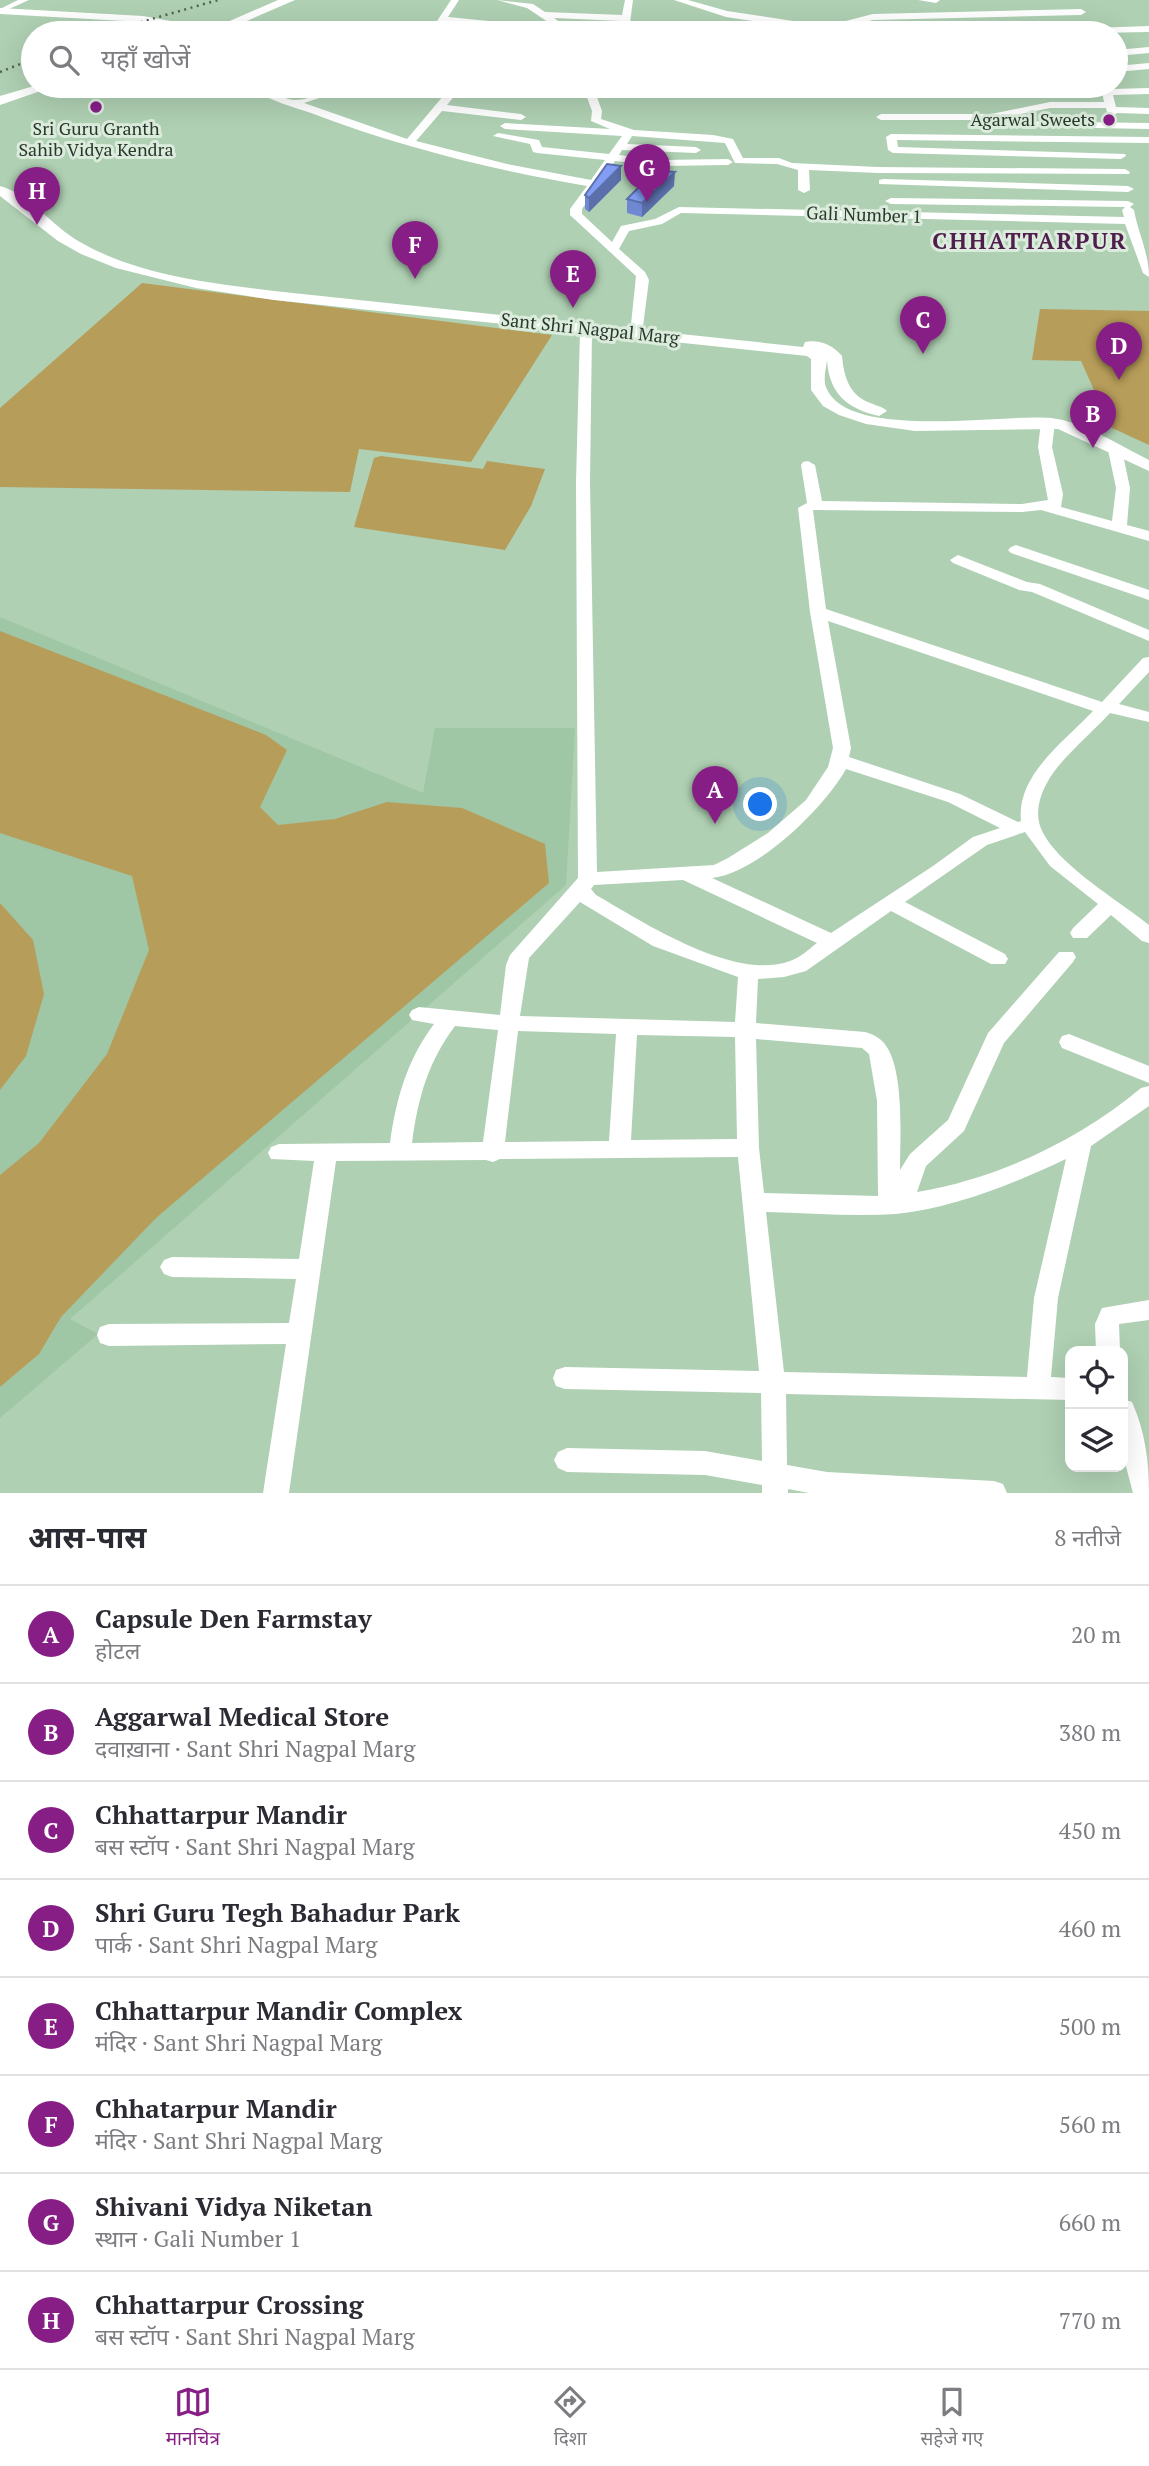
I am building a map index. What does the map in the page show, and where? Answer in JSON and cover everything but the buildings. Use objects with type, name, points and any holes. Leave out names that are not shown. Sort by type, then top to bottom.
[{"type":"highway","points":[[244,21],[289,0]]},
{"type":"highway","points":[[265,21],[307,1]]},
{"type":"highway","points":[[0,95],[21,88]]},
{"type":"highway","points":[[0,100],[21,94]]},
{"type":"main road","points":[[1,12],[98,21]]},
{"type":"main road","points":[[1,12],[152,21]]},
{"type":"main road","points":[[231,21],[255,16]]},
{"type":"main road","name":"Sant Shri Nagpal Marg","points":[[0,180],[68,232],[121,256],[213,279],[586,331],[637,331],[815,345],[834,356],[841,390],[847,398],[869,409],[950,415],[1052,413],[1068,416],[1149,453]]},
{"type":"main road","name":"Sant Shri Nagpal Marg","points":[[0,190],[56,235],[115,262],[205,284],[811,352],[819,358],[817,378],[820,392],[846,415],[863,419],[974,427],[1048,422],[1062,425],[1149,466]]},
{"type":"street","points":[[1,12],[25,0]]},
{"type":"street","points":[[455,0],[443,19],[462,21]]},
{"type":"street","points":[[501,0],[525,5],[546,15],[552,21]]},
{"type":"street","points":[[625,21],[629,0]]},
{"type":"street","points":[[678,0],[726,14],[773,21]]},
{"type":"street","points":[[922,0],[936,0]]},
{"type":"street","points":[[1074,0],[1086,21]]},
{"type":"street","points":[[855,21],[873,17],[1024,16],[1081,12]]},
{"type":"street","points":[[546,15],[626,18]]},
{"type":"street","points":[[1128,30],[1149,29]]},
{"type":"street","points":[[1128,52],[1149,50]]},
{"type":"street","points":[[1128,68],[1149,66]]},
{"type":"street","points":[[1128,79],[1149,78]]},
{"type":"street","points":[[1128,95],[1149,91]]},
{"type":"street","points":[[282,98],[343,123],[411,141],[488,148],[535,142],[537,150],[550,153],[681,174]]},
{"type":"street","points":[[295,103],[311,98]]},
{"type":"street","points":[[411,141],[438,107],[449,98]]},
{"type":"street","points":[[592,98],[597,111],[596,121],[601,125]]},
{"type":"street","points":[[881,117],[991,117],[1050,105],[1109,99],[1149,99]]},
{"type":"street","points":[[1109,99],[1149,111]]},
{"type":"street","points":[[1109,99],[1128,189],[1129,221],[1149,273]]},
{"type":"street","points":[[438,107],[509,121],[629,134],[713,138],[729,141],[739,161],[779,161],[883,176],[1128,189]]},
{"type":"street","points":[[509,121],[601,125],[626,128],[629,134]]},
{"type":"street","points":[[488,148],[509,121]]},
{"type":"street","points":[[925,123],[1149,126]]},
{"type":"street","points":[[629,134],[576,209],[576,215],[638,270],[643,280],[637,331]]},
{"type":"street","points":[[1121,156],[893,150],[891,136],[1149,140]]},
{"type":"street","points":[[619,147],[696,150]]},
{"type":"street","points":[[488,148],[596,184]]},
{"type":"street","points":[[608,164],[728,162]]},
{"type":"street","points":[[803,166],[804,190]]},
{"type":"street","points":[[883,176],[1125,172]]},
{"type":"street","points":[[883,176],[899,216]]},
{"type":"street","points":[[891,201],[1128,204]]},
{"type":"street","name":"Gali Number 1","points":[[614,248],[625,228],[654,224],[679,210],[1129,221]]},
{"type":"street","points":[[586,331],[583,482],[584,885],[604,909],[660,940],[723,966],[748,972],[785,970],[799,966],[980,841],[1023,826]]},
{"type":"street","points":[[1046,507],[1057,502],[1045,447],[1048,422]]},
{"type":"street","points":[[1115,450],[1123,488],[1119,528]]},
{"type":"street","points":[[808,465],[814,505]]},
{"type":"street","points":[[493,1153],[508,1023],[516,965],[520,955],[584,885],[690,875],[717,871],[733,863],[774,835],[824,793],[841,761],[841,735],[803,512],[814,505],[1046,507],[1149,536]]},
{"type":"street","points":[[1016,550],[1149,595]]},
{"type":"street","points":[[958,560],[1025,587],[1034,587],[1149,636]]},
{"type":"street","points":[[818,612],[1107,708],[1149,717]]},
{"type":"street","points":[[1023,826],[1031,791],[1036,783],[1149,662]]},
{"type":"street","points":[[841,761],[954,798],[1023,826],[1043,850],[1149,936]]},
{"type":"street","points":[[690,875],[832,942]]},
{"type":"street","points":[[890,902],[998,959]]},
{"type":"street","points":[[1080,933],[1110,904]]},
{"type":"street","points":[[896,1204],[918,1160],[956,1125],[995,1039],[1066,957]]},
{"type":"street","points":[[748,972],[745,1030],[748,1148],[756,1202],[773,1384],[775,1485]]},
{"type":"street","points":[[419,1015],[508,1023],[745,1030],[846,1036],[864,1040],[875,1047],[881,1061],[896,1204]]},
{"type":"street","points":[[400,1153],[407,1104],[418,1065],[426,1047],[450,1018]]},
{"type":"street","points":[[619,1151],[627,1026]]},
{"type":"street","points":[[1069,1042],[1149,1075]]},
{"type":"street","points":[[756,1202],[896,1204],[959,1190],[1025,1167],[1108,1128],[1149,1094]]},
{"type":"street","points":[[1038,1388],[1046,1298],[1081,1141]]},
{"type":"street","points":[[279,1153],[493,1153],[748,1148]]},
{"type":"street","points":[[276,1493],[326,1153]]},
{"type":"street","points":[[172,1267],[309,1269]]},
{"type":"street","points":[[1108,1346],[1107,1324],[1111,1315],[1149,1310]]},
{"type":"street","points":[[109,1335],[299,1333]]},
{"type":"street","points":[[565,1378],[1065,1389]]},
{"type":"street","points":[[1128,1428],[1146,1493]]},
{"type":"street","points":[[567,1460],[705,1463],[775,1485],[994,1493]]},
{"type":"shaded area","points":[[142,283],[552,335],[471,462],[359,449],[350,492],[0,487],[0,408]]},
{"type":"shaded area","points":[[1040,309],[1149,311],[1149,445],[1086,416],[1098,399],[1081,361],[1032,360]]},
{"type":"shaded area","points":[[381,456],[483,469],[487,461],[545,469],[531,506],[505,550],[354,527],[374,458]]},
{"type":"shaded area","points":[[0,617],[423,793],[435,728],[575,728],[566,885],[70,1319],[98,1334],[0,1418]]},
{"type":"shaded area","points":[[0,631],[266,735],[287,750],[260,807],[278,825],[335,819],[387,802],[462,808],[545,844],[549,883],[156,1218],[61,1317],[39,1354],[0,1387],[0,1175],[39,1143],[107,1054],[149,950],[132,876],[0,833]]},
{"type":"shaded area","points":[[0,903],[33,940],[44,994],[26,1056],[0,1090]]},
{"type":"railway","points":[[145,21],[218,0]]},
{"type":"railway","points":[[0,72],[21,64]]},
{"type":"place","name":"Sri Guru Granth Sahib Vidya Kendra","points":[[96,107]]},
{"type":"place","name":"Agarwal Sweets","points":[[1109,120]]},
{"type":"place","name":"Shivani Vidya Niketan","points":[[647,202]]},
{"type":"place","name":"Chhattarpur Crossing","points":[[37,225]]},
{"type":"place","name":"Chhatarpur Mandir","points":[[415,279]]},
{"type":"place","name":"Chhattarpur Mandir Complex","points":[[573,308]]},
{"type":"place","name":"Chhattarpur Mandir","points":[[923,354]]},
{"type":"place","name":"Shri Guru Tegh Bahadur Park","points":[[1119,380]]},
{"type":"place","name":"Aggarwal Medical Store","points":[[1093,448]]},
{"type":"place","name":"Capsule Den Farmstay","points":[[715,824]]},
{"type":"district","name":"CHHATTARPUR","points":[[1030,241]]}]
